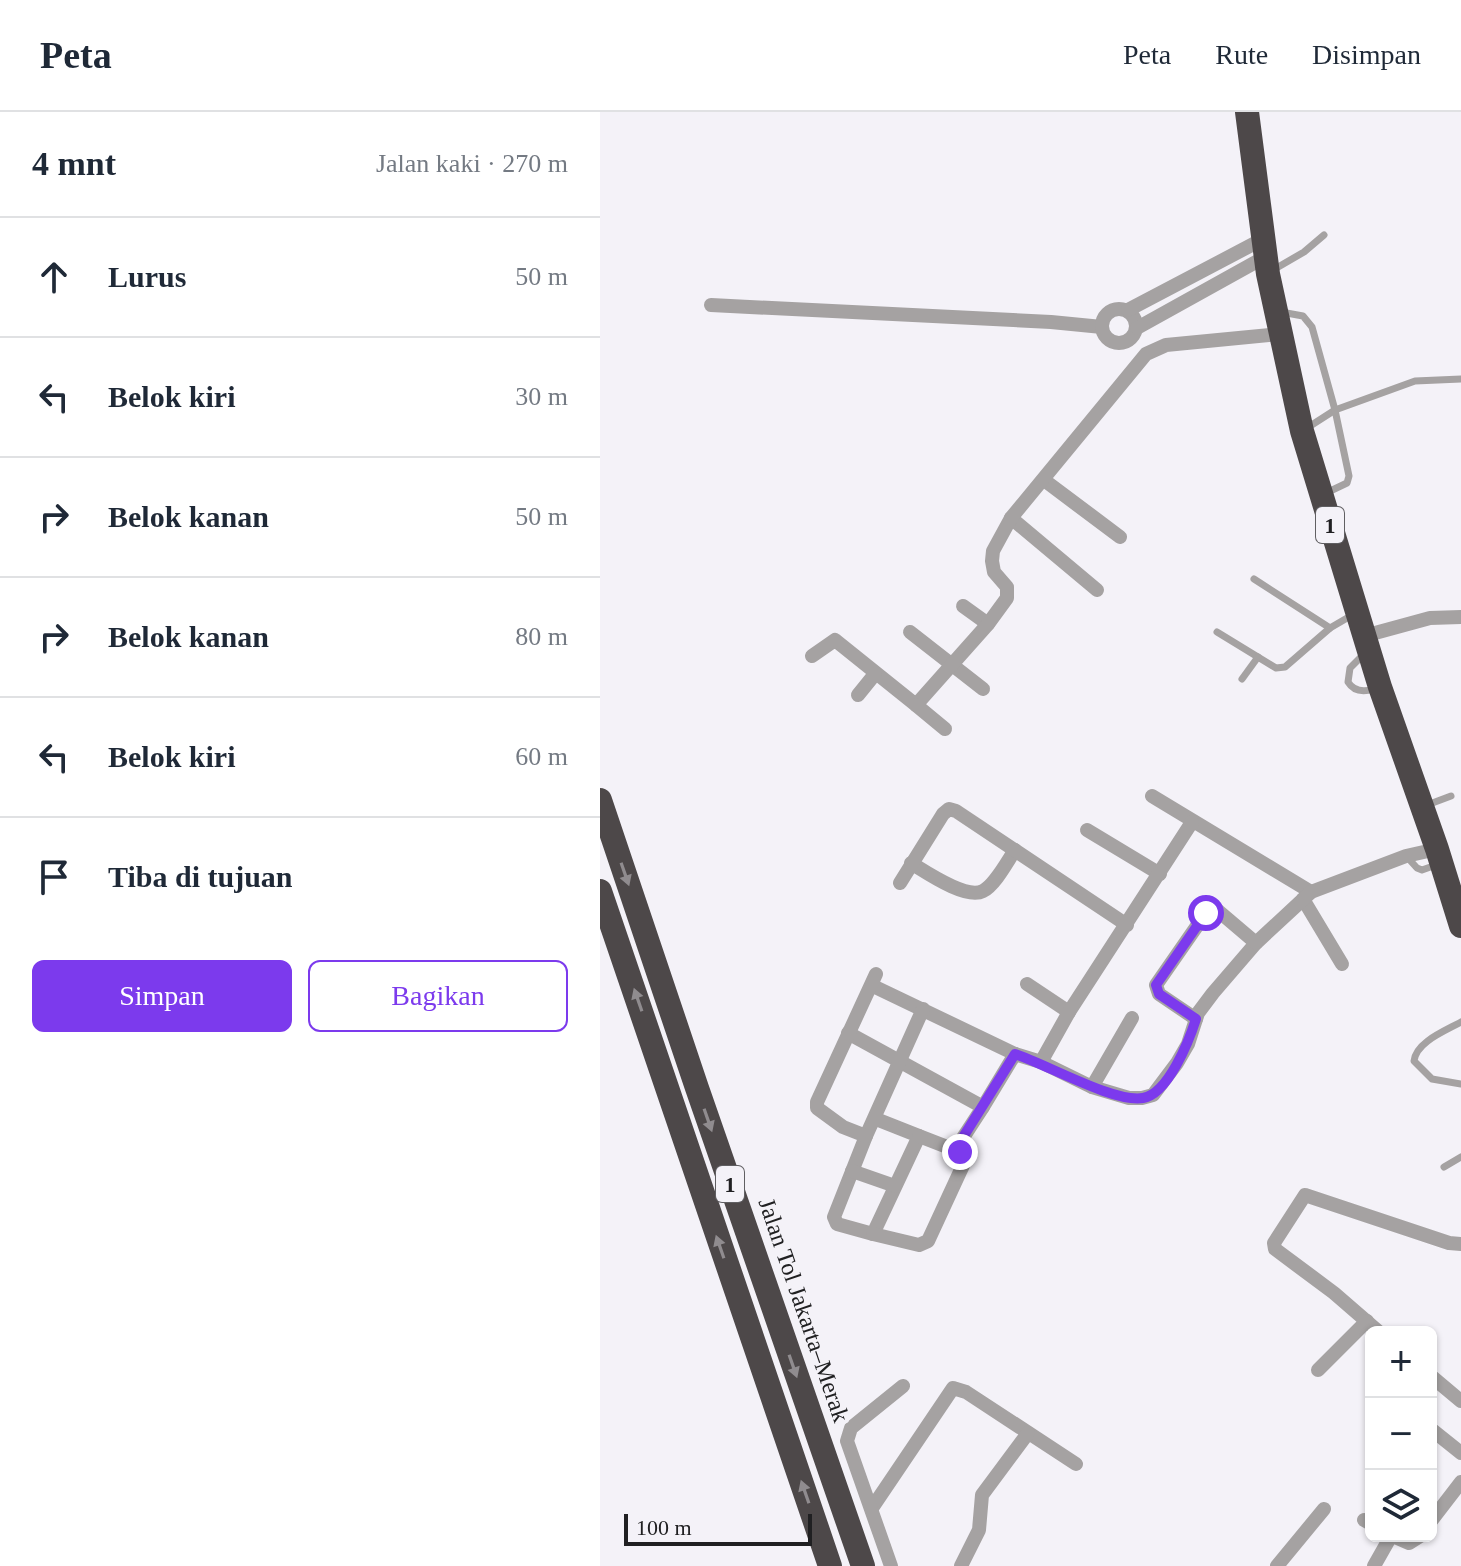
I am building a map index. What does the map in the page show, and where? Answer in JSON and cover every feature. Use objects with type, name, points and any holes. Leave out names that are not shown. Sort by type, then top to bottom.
[{"type":"highway","name":"1","points":[[1247,112],[1265,256],[1302,431],[1380,687],[1440,856],[1461,926]]},
{"type":"highway","name":"Jalan Tol Jakarta–Merak","points":[[600,800],[863,1566]]},
{"type":"highway","name":"1","points":[[600,891],[830,1566]]},
{"type":"street","points":[[1265,256],[1137,328],[1130,339],[1119,343],[1107,338],[1102,327],[1105,315],[1116,308],[1128,310],[1265,256]]},
{"type":"street","points":[[711,305],[1102,327]]},
{"type":"street","points":[[1128,310],[1135,318],[1137,328]]},
{"type":"street","points":[[916,705],[1007,598],[1007,587],[994,572],[992,561],[993,551],[1011,518],[1146,354],[1156,347],[1277,322]]},
{"type":"street","points":[[1044,480],[1120,537]]},
{"type":"street","points":[[1011,518],[1097,590]]},
{"type":"street","points":[[963,606],[988,624]]},
{"type":"street","points":[[1366,643],[1430,618],[1461,617]]},
{"type":"street","points":[[910,632],[983,689]]},
{"type":"street","points":[[812,656],[835,640],[945,729]]},
{"type":"street","points":[[858,695],[875,674]]},
{"type":"street","points":[[1152,796],[1307,896],[1342,964]]},
{"type":"street","points":[[900,883],[949,809],[1127,925]]},
{"type":"street","points":[[1041,1062],[1069,1012],[1192,822]]},
{"type":"street","points":[[1087,830],[1160,874]]},
{"type":"street","points":[[911,863],[955,888],[976,893],[986,890],[1015,850]]},
{"type":"street","points":[[866,1136],[843,1127],[817,1108],[819,1095],[874,980],[923,1009],[1015,1054],[1041,1062],[1092,1087],[1129,1098],[1142,1098],[1153,1095],[1188,1044],[1196,1019],[1213,993],[1256,943],[1307,896],[1406,856],[1440,856]]},
{"type":"street","points":[[1196,1019],[1159,994],[1156,985],[1206,913],[1216,909],[1256,943]]},
{"type":"street","points":[[1027,984],[1069,1012]]},
{"type":"street","points":[[876,1119],[964,1156],[965,1161],[928,1241],[919,1245],[837,1224],[834,1217],[866,1136],[923,1009]]},
{"type":"street","points":[[1092,1087],[1132,1018]]},
{"type":"street","points":[[848,1033],[983,1107]]},
{"type":"street","points":[[955,1150],[1015,1054]]},
{"type":"street","points":[[873,1234],[919,1136]]},
{"type":"street","points":[[852,1171],[895,1186]]},
{"type":"street","points":[[1372,1326],[1275,1249],[1274,1243],[1305,1195],[1449,1243],[1461,1244]]},
{"type":"street","points":[[1318,1370],[1367,1321]]},
{"type":"street","points":[[1437,1381],[1461,1401]]},
{"type":"street","points":[[891,1566],[847,1437],[851,1428],[903,1386]]},
{"type":"street","points":[[872,1508],[953,1388],[966,1392],[1076,1464]]},
{"type":"street","points":[[961,1566],[979,1530],[982,1495],[1028,1433]]},
{"type":"street","points":[[1437,1434],[1461,1453]]},
{"type":"street","points":[[1437,1513],[1461,1482]]},
{"type":"street","points":[[1277,1566],[1324,1509]]},
{"type":"street","points":[[1374,1566],[1388,1542]]},
{"type":"lane","points":[[1265,256],[1304,252],[1324,235]]},
{"type":"lane","points":[[1277,322],[1303,316],[1312,327],[1335,410],[1349,476],[1347,483],[1320,496]]},
{"type":"lane","points":[[1302,431],[1335,410],[1415,381],[1461,379]]},
{"type":"lane","points":[[1254,579],[1330,628]]},
{"type":"lane","points":[[1217,632],[1276,668],[1285,667],[1330,628],[1357,612]]},
{"type":"lane","points":[[1242,679],[1258,657]]},
{"type":"lane","points":[[1422,807],[1451,796]]},
{"type":"lane","points":[[1461,1022],[1421,1047],[1414,1061],[1432,1079],[1461,1084]]},
{"type":"lane","points":[[1444,1167],[1461,1157]]},
{"type":"route","points":[[960,1152],[955,1150],[1015,1054],[1041,1062],[1092,1087],[1129,1098],[1153,1095],[1188,1044],[1196,1019],[1159,994],[1157,980],[1206,913]]}]
